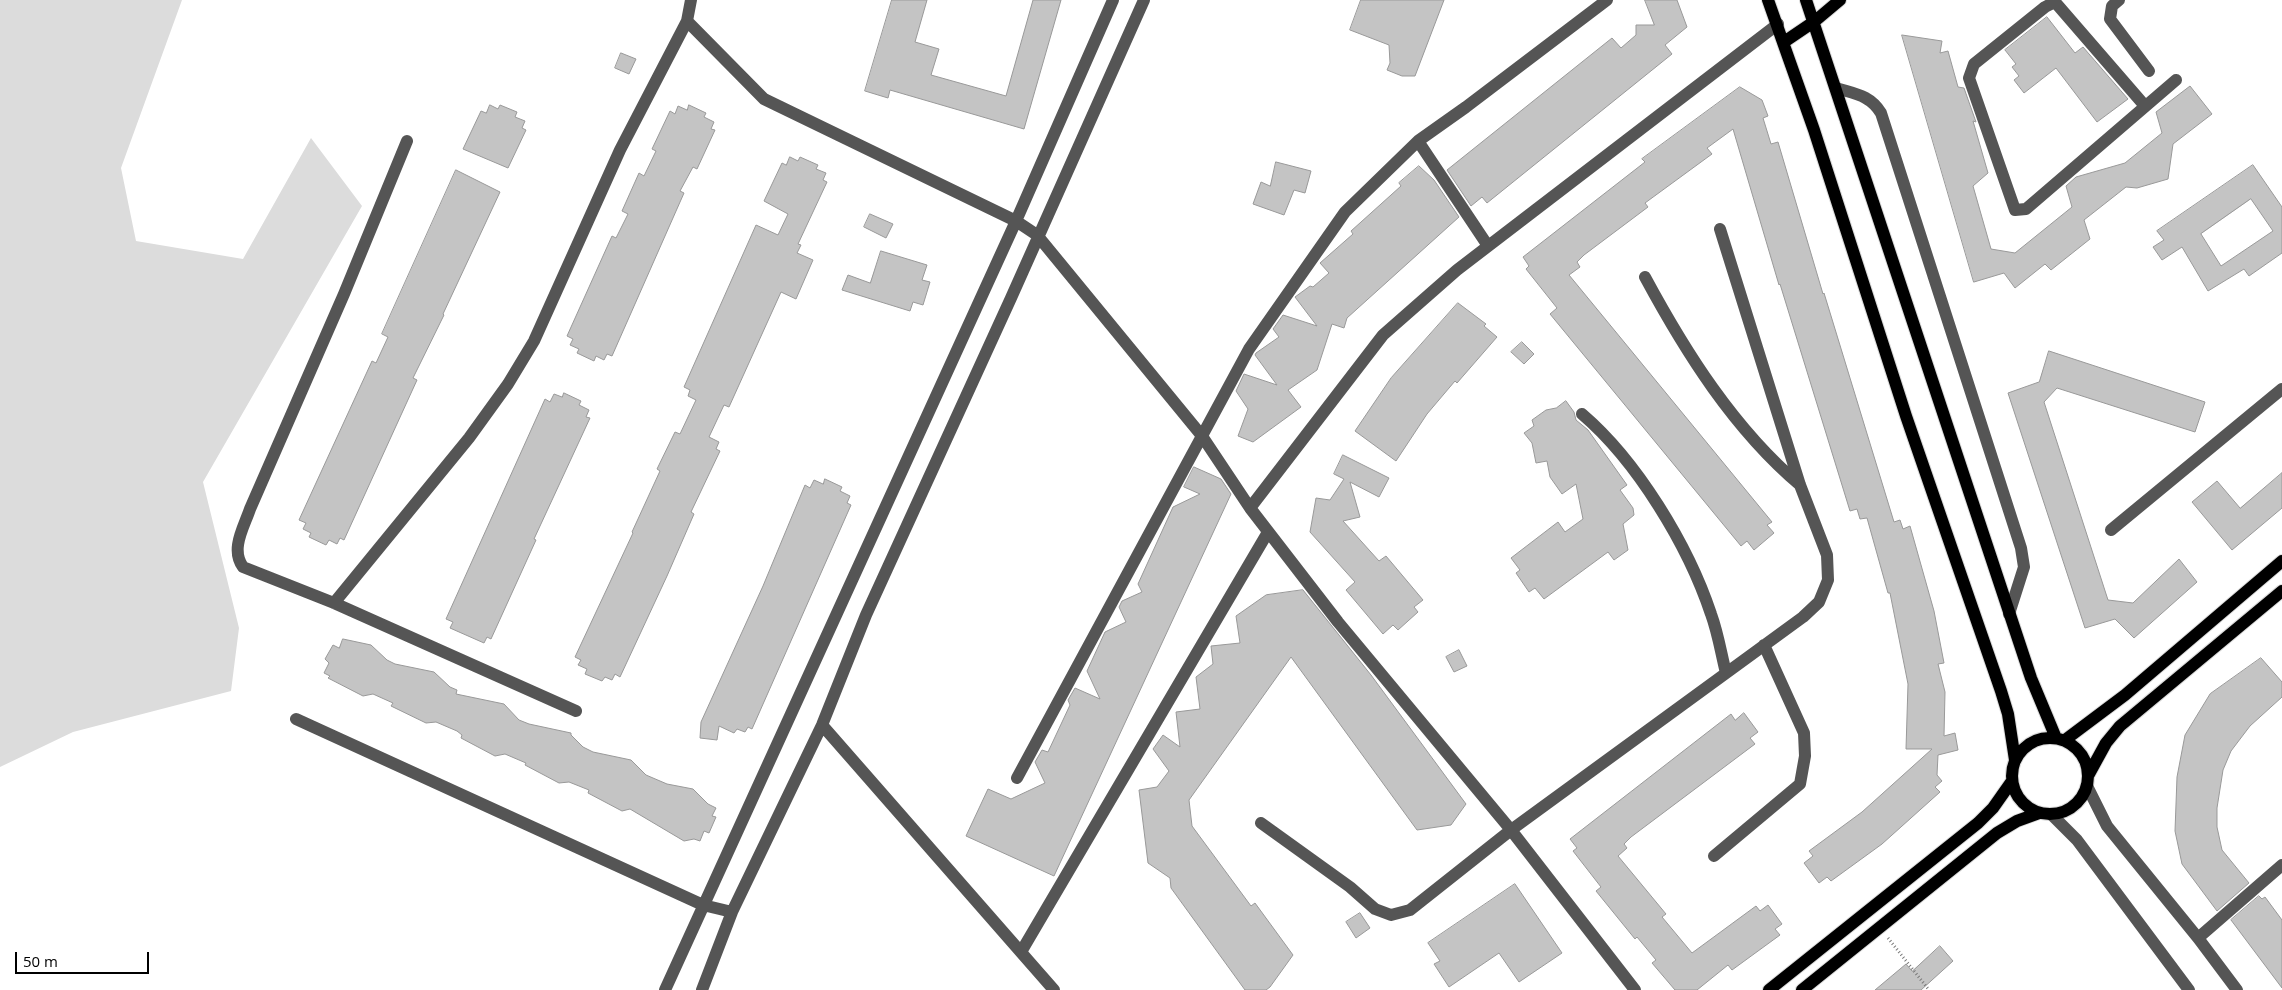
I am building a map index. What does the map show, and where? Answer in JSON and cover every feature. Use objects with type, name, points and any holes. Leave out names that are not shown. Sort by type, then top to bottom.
[{"type":"main road","points":[[1768,0],[1784,42],[1906,416],[2001,691],[2013,736],[2015,760],[2012,781],[1997,804],[1978,823],[1769,990]]},
{"type":"main road","points":[[1806,0],[1815,21],[2031,678],[2061,739]]},
{"type":"main road","points":[[1784,42],[1815,21],[1840,0]]},
{"type":"main road","points":[[2061,739],[2118,701],[2282,561]]},
{"type":"main road","points":[[1802,990],[1997,833],[2017,821],[2063,812],[2074,806],[2082,797],[2106,743],[2120,726],[2282,591]]},
{"type":"main road","points":[[2015,760],[2022,750],[2032,742],[2044,738],[2061,739],[2077,748],[2085,760],[2088,780]]},
{"type":"main road","points":[[2012,781],[2020,801],[2029,808],[2045,814]]},
{"type":"street","points":[[334,603],[468,438],[534,341],[636,116],[687,21],[691,0]]},
{"type":"street","points":[[665,990],[1016,221],[1113,0]]},
{"type":"street","points":[[702,990],[732,912],[822,725],[866,615],[1011,298],[1037,236],[1144,0]]},
{"type":"street","points":[[1017,778],[1249,349],[1344,212],[1418,140],[1481,96],[1607,0]]},
{"type":"street","points":[[2118,0],[2112,6],[2110,19],[2149,71]]},
{"type":"street","points":[[2145,106],[2055,2],[2041,4],[1974,64],[1969,78],[2015,210],[2026,209],[2176,80]]},
{"type":"street","points":[[687,21],[764,99],[1016,221],[1037,236],[1202,436],[1250,508],[1338,622],[1511,830],[1635,990]]},
{"type":"street","points":[[1250,508],[1383,335],[1457,270],[1778,24]]},
{"type":"street","points":[[1836,88],[1875,102],[1884,122],[2021,548],[2024,567],[2009,614]]},
{"type":"street","points":[[1418,140],[1488,246]]},
{"type":"street","points":[[406,141],[344,294],[250,509],[237,552],[239,561],[243,567],[334,603],[576,711]]},
{"type":"street","points":[[1261,823],[1350,887],[1375,909],[1391,915],[1410,910],[1511,830],[1764,646],[1803,617],[1819,602],[1828,580],[1827,555],[1800,485],[1720,229]]},
{"type":"street","points":[[1646,277],[1676,334],[1728,407],[1778,467],[1800,485]]},
{"type":"street","points":[[2111,530],[2282,389]]},
{"type":"street","points":[[1582,414],[1596,426],[1646,486],[1684,552],[1712,614],[1726,673]]},
{"type":"street","points":[[1021,952],[1268,532]]},
{"type":"street","points":[[1714,856],[1800,784],[1805,756],[1804,733],[1764,646]]},
{"type":"street","points":[[296,719],[703,905],[732,912]]},
{"type":"street","points":[[822,725],[1054,990]]},
{"type":"street","points":[[2088,780],[2107,826],[2198,938],[2237,990]]},
{"type":"street","points":[[2045,814],[2077,840],[2189,990]]},
{"type":"street","points":[[2198,938],[2282,865]]},
{"type":"path","points":[[1880,927],[1929,990]]},
{"type":"shaded area","points":[[0,0],[182,0],[121,168],[136,241],[243,259],[311,138],[362,206],[203,482],[239,628],[231,691],[73,732],[0,767]]},
{"type":"building","points":[[892,0],[927,0],[915,42],[939,49],[931,75],[1006,96],[1033,0],[1061,0],[1024,129],[890,90],[888,98],[865,91]]},
{"type":"building","points":[[1361,0],[1444,0],[1415,76],[1402,76],[1387,70],[1390,63],[1389,45],[1350,30]]},
{"type":"building","points":[[1645,0],[1677,0],[1687,27],[1665,45],[1672,54],[1487,203],[1482,197],[1471,206],[1447,170],[1612,38],[1621,48],[1636,35],[1636,25],[1654,25]]},
{"type":"building","points":[[2047,17],[2075,53],[2083,47],[2128,99],[2097,122],[2056,68],[2024,93],[2014,80],[2019,76],[2012,67],[2016,64],[2005,50]]},
{"type":"building","points":[[1902,35],[1942,41],[1940,53],[1948,51],[1958,87],[1964,88],[1976,122],[1973,121],[1988,173],[1973,186],[1991,249],[2015,253],[2072,207],[2066,186],[2076,177],[2125,163],[2162,133],[2156,112],[2190,86],[2212,114],[2173,144],[2168,179],[2137,188],[2126,187],[2084,220],[2090,239],[2051,270],[2045,264],[2015,288],[2004,273],[1974,282]]},
{"type":"building","points":[[621,53],[636,59],[629,74],[615,68]]},
{"type":"building","points":[[1740,87],[1762,100],[1768,116],[1763,118],[1771,144],[1778,142],[1894,522],[1900,520],[1903,529],[1910,526],[1934,611],[1944,663],[1938,664],[1945,692],[1944,736],[1955,733],[1958,750],[1938,755],[1937,775],[1942,781],[1935,787],[1940,792],[1882,844],[1831,881],[1827,877],[1819,883],[1804,863],[1813,856],[1809,851],[1862,812],[1932,749],[1906,749],[1908,684],[1890,593],[1888,593],[1867,518],[1860,519],[1857,509],[1850,511],[1779,285],[1733,129],[1707,148],[1712,154],[1645,203],[1648,207],[1584,255],[1577,262],[1580,267],[1569,275],[1772,522],[1767,525],[1774,533],[1754,550],[1747,541],[1741,546],[1550,314],[1557,308],[1526,269],[1529,266],[1523,257],[1645,162],[1642,159]]},
{"type":"building","points":[[490,105],[498,109],[500,105],[517,112],[515,117],[525,121],[522,128],[526,130],[508,168],[463,149],[481,111],[486,113]]},
{"type":"building","points":[[689,105],[706,113],[704,117],[714,122],[711,129],[715,130],[697,169],[693,167],[680,191],[684,193],[612,356],[607,354],[604,360],[596,356],[594,361],[577,353],[579,349],[570,345],[573,339],[567,336],[612,236],[616,238],[628,214],[622,211],[639,173],[644,176],[656,151],[652,149],[670,111],[675,114],[678,106],[687,110]]},
{"type":"building","points":[[790,157],[798,161],[800,157],[818,165],[816,169],[826,173],[823,180],[827,182],[798,244],[801,245],[797,253],[813,260],[796,299],[781,292],[729,407],[724,405],[709,437],[719,442],[716,449],[720,451],[691,512],[694,514],[667,576],[620,677],[615,674],[612,680],[605,677],[602,681],[585,674],[587,669],[578,665],[581,660],[575,657],[633,533],[660,471],[657,469],[675,432],[680,434],[696,400],[688,396],[690,390],[684,387],[756,225],[778,235],[788,214],[764,201],[782,163],[786,165]]},
{"type":"building","points":[[1276,162],[1311,171],[1305,193],[1294,190],[1284,215],[1253,204],[1261,182],[1270,186]]},
{"type":"building","points":[[2253,165],[2282,207],[2282,253],[2249,276],[2244,269],[2208,291],[2182,247],[2162,260],[2153,247],[2164,240],[2157,231]],"holes":[[[2251,199],[2273,231],[2221,266],[2201,234]]]},
{"type":"building","points":[[1419,166],[1434,180],[1459,217],[1347,318],[1344,328],[1332,324],[1317,370],[1288,390],[1301,407],[1253,442],[1238,436],[1248,409],[1236,391],[1244,374],[1277,385],[1255,355],[1256,353],[1279,337],[1273,329],[1283,315],[1317,326],[1295,297],[1310,286],[1313,287],[1329,273],[1320,263],[1353,234],[1351,231],[1401,186],[1399,183]]},
{"type":"building","points":[[456,170],[500,192],[413,378],[417,380],[344,540],[340,538],[337,544],[329,540],[326,545],[309,537],[311,533],[303,529],[306,523],[299,520],[372,361],[376,363],[388,337],[382,334]]},
{"type":"building","points":[[870,214],[893,224],[886,238],[864,227]]},
{"type":"building","points":[[881,251],[927,265],[922,280],[930,282],[923,305],[913,302],[910,311],[842,290],[848,275],[870,283]]},
{"type":"building","points":[[1458,303],[1486,324],[1484,326],[1497,337],[1427,414],[1396,461],[1355,431],[1391,378]]},
{"type":"building","points":[[1522,342],[1534,354],[1524,364],[1511,352]]},
{"type":"building","points":[[2049,351],[2205,402],[2195,432],[2057,388],[2044,402],[2108,600],[2133,603],[2179,559],[2197,582],[2134,638],[2115,619],[2085,628],[2008,393],[2039,382]]},
{"type":"building","points":[[564,393],[581,401],[579,405],[589,410],[586,417],[590,418],[534,539],[536,540],[491,639],[487,637],[484,643],[450,628],[453,622],[446,619],[545,399],[550,402],[554,394],[562,397]]},
{"type":"building","points":[[1566,401],[1574,412],[1576,420],[1588,430],[1627,485],[1620,490],[1633,508],[1634,515],[1623,524],[1628,550],[1614,560],[1608,552],[1544,599],[1535,588],[1529,592],[1516,573],[1520,570],[1511,558],[1558,522],[1565,532],[1583,519],[1576,484],[1562,494],[1550,477],[1547,461],[1536,463],[1532,443],[1524,433],[1534,426],[1532,420],[1546,410],[1556,408]]},
{"type":"building","points":[[1343,455],[1389,478],[1379,497],[1350,482],[1360,517],[1343,521],[1379,561],[1386,556],[1423,600],[1414,607],[1418,612],[1398,630],[1393,625],[1383,634],[1346,590],[1355,582],[1310,532],[1316,498],[1330,500],[1344,479],[1334,474]]},
{"type":"building","points":[[1194,467],[1221,479],[1231,494],[1054,876],[966,836],[988,789],[1011,799],[1045,783],[1035,762],[1042,750],[1048,752],[1070,705],[1068,700],[1075,688],[1100,699],[1087,671],[1105,632],[1126,622],[1119,607],[1122,601],[1142,592],[1138,584],[1173,507],[1200,494],[1184,487]]},
{"type":"building","points":[[2282,473],[2282,508],[2232,550],[2192,502],[2217,481],[2240,508]]},
{"type":"building","points":[[825,479],[842,487],[840,491],[850,496],[847,503],[851,505],[752,729],[748,727],[745,732],[737,729],[734,733],[719,726],[717,740],[700,738],[701,722],[763,586],[805,485],[810,488],[814,480],[823,484]]},
{"type":"building","points":[[1303,590],[1371,675],[1466,804],[1451,825],[1417,830],[1291,657],[1189,800],[1192,826],[1251,906],[1255,903],[1293,955],[1266,990],[1245,990],[1171,888],[1170,878],[1148,863],[1139,790],[1157,787],[1169,771],[1153,749],[1163,735],[1180,747],[1176,712],[1200,709],[1196,677],[1213,664],[1211,646],[1240,643],[1236,616],[1266,595]]},
{"type":"building","points":[[343,639],[371,645],[387,660],[395,664],[434,672],[450,687],[457,690],[456,694],[504,704],[519,720],[571,733],[583,747],[593,752],[631,760],[646,775],[667,784],[693,789],[708,804],[716,808],[712,816],[716,817],[709,833],[704,831],[700,841],[694,839],[684,841],[630,809],[622,811],[588,793],[589,790],[569,782],[559,783],[525,765],[526,763],[505,754],[495,756],[461,738],[462,735],[457,731],[436,722],[426,723],[391,706],[393,703],[373,694],[363,696],[328,678],[330,676],[324,673],[329,663],[325,659],[333,645],[339,648]]},
{"type":"building","points":[[1459,650],[1467,666],[1454,672],[1446,657]]},
{"type":"building","points":[[2261,658],[2282,682],[2282,697],[2250,726],[2231,751],[2223,770],[2217,808],[2217,827],[2222,850],[2249,883],[2217,911],[2182,864],[2175,831],[2177,777],[2185,735],[2210,694]]},
{"type":"building","points":[[1744,713],[1758,732],[1750,738],[1755,744],[1631,837],[1624,844],[1627,848],[1618,856],[1666,914],[1662,917],[1692,953],[1756,906],[1760,911],[1768,905],[1782,924],[1775,929],[1780,935],[1732,970],[1728,965],[1697,990],[1675,990],[1652,963],[1656,960],[1637,937],[1635,939],[1596,891],[1601,887],[1573,851],[1577,848],[1570,839],[1731,714],[1735,720]]},
{"type":"building","points":[[1515,884],[1562,953],[1519,982],[1499,953],[1449,987],[1434,964],[1440,961],[1428,943]]},
{"type":"building","points":[[2259,896],[2262,899],[2265,897],[2282,920],[2282,988],[2231,920]]},
{"type":"building","points":[[1360,913],[1370,928],[1356,938],[1346,922]]},
{"type":"building","points":[[1940,946],[1953,961],[1921,990],[1875,990],[1906,964],[1912,971]]}]
